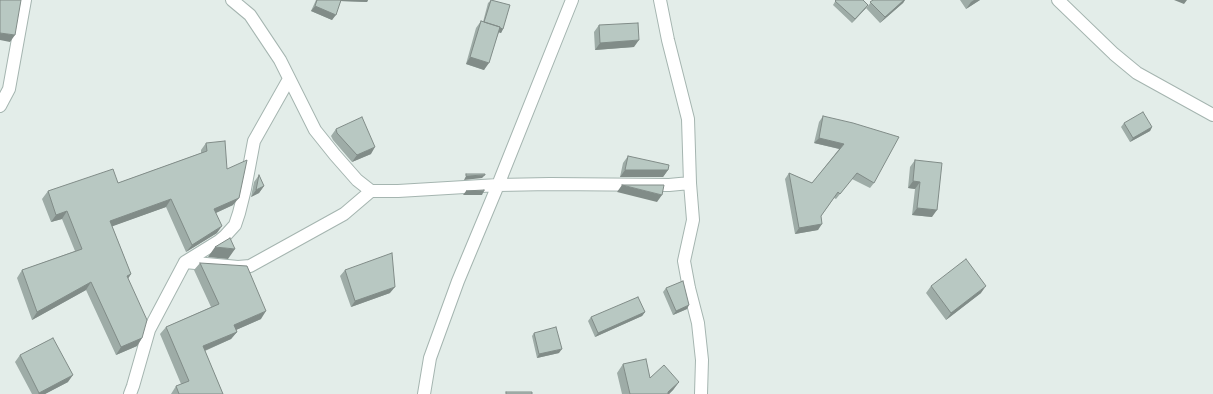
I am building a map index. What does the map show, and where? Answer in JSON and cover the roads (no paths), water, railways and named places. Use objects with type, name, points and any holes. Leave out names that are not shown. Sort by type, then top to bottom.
[{"type":"street","points":[[0,106],[9,90],[25,0]]},
{"type":"street","points":[[232,0],[250,16],[280,60],[315,130],[334,155],[357,180],[372,191],[398,191],[498,185],[668,185],[690,183]]},
{"type":"street","points":[[424,394],[432,351],[458,281],[572,0]]},
{"type":"street","points":[[660,0],[668,40],[688,119],[693,220],[684,262],[698,323],[702,360],[701,394]]},
{"type":"street","points":[[1058,0],[1114,54],[1137,73],[1213,114]]},
{"type":"street","points":[[130,394],[149,330],[186,262],[219,241],[235,225],[245,189],[254,141],[289,78]]},
{"type":"street","points":[[186,262],[238,268],[250,266],[344,214],[372,191]]}]
